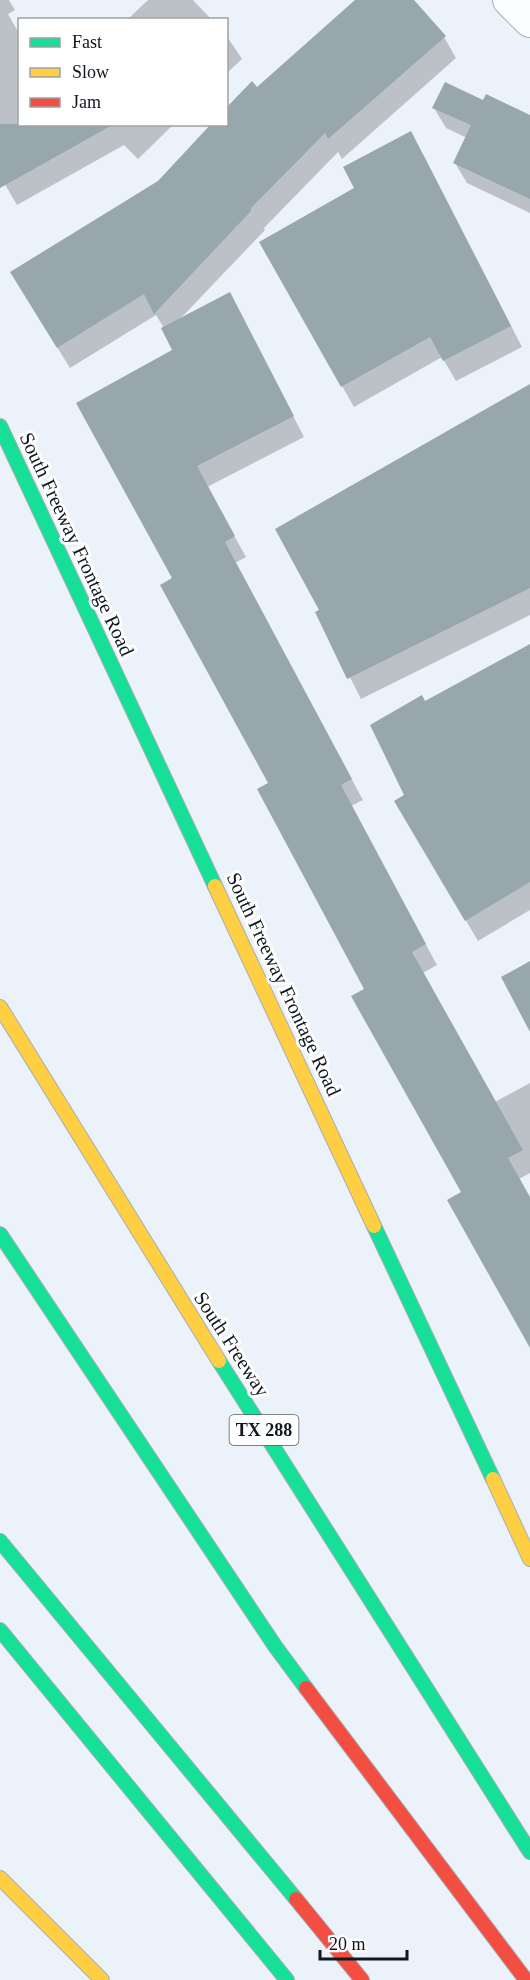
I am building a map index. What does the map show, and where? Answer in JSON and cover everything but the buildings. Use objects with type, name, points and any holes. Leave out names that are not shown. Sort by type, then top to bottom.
[{"type":"main road","name":"South Freeway Frontage Road","points":[[0,426],[530,1559]]},
{"type":"main road","name":"South Freeway","points":[[0,1007],[92,1161],[328,1529],[530,1852]]},
{"type":"main road","points":[[0,1234],[275,1646],[526,1980]]},
{"type":"main road","points":[[0,1541],[362,1980]]},
{"type":"main road","points":[[0,1630],[287,1980]]},
{"type":"main road","points":[[0,1878],[102,1980]]},
{"type":"street","points":[[509,0],[530,21]]},
{"type":"traffic: fast","points":[[0,426],[215,886]]},
{"type":"traffic: fast","points":[[374,1226],[493,1479]]},
{"type":"traffic: fast","points":[[0,1234],[275,1646],[306,1688]]},
{"type":"traffic: fast","points":[[219,1361],[530,1852]]},
{"type":"traffic: fast","points":[[0,1541],[296,1899]]},
{"type":"traffic: fast","points":[[0,1630],[287,1980]]},
{"type":"traffic: slow","points":[[215,886],[374,1226]]},
{"type":"traffic: slow","points":[[0,1007],[219,1361]]},
{"type":"traffic: slow","points":[[493,1479],[530,1559]]},
{"type":"traffic: slow","points":[[0,1878],[102,1980]]},
{"type":"traffic: jam","points":[[306,1688],[526,1980]]},
{"type":"traffic: jam","points":[[296,1899],[362,1980]]}]
